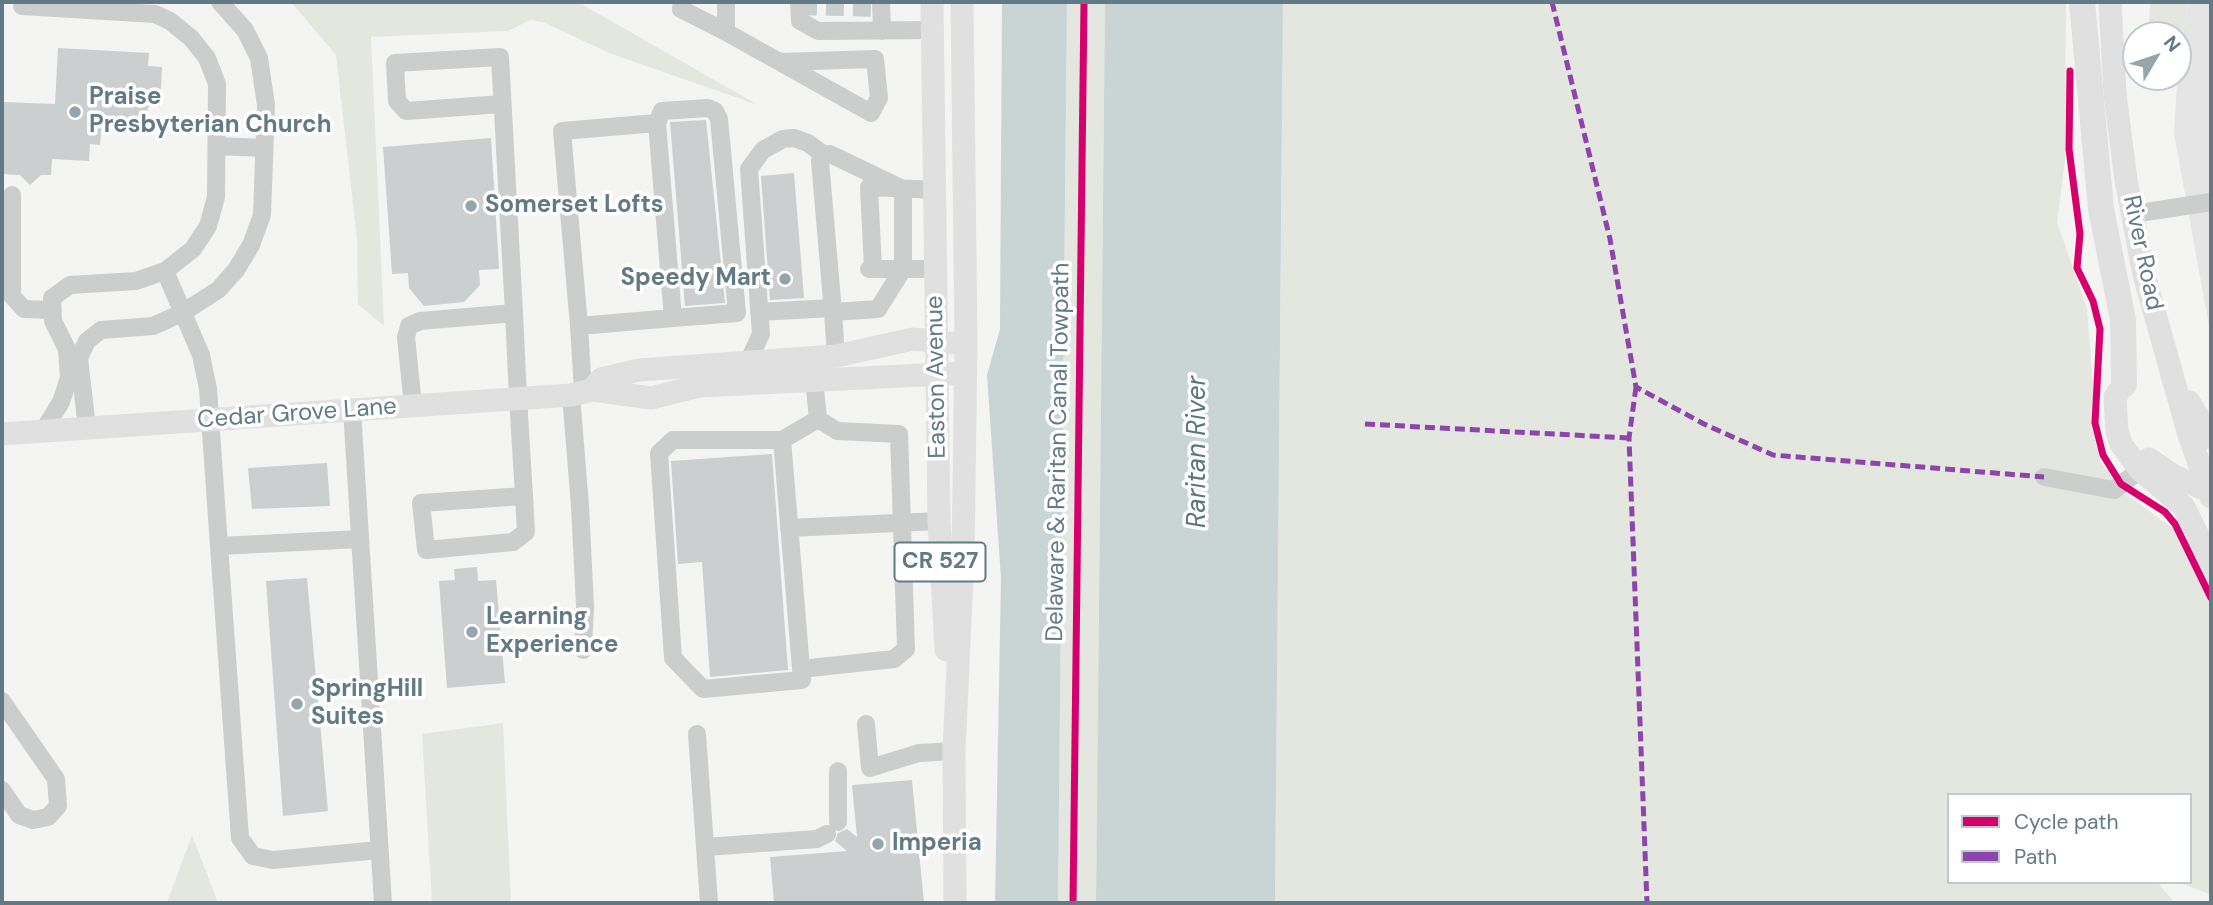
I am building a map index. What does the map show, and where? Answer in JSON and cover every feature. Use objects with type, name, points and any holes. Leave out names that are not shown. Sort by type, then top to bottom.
[{"type":"highway","points":[[2082,2],[2101,209],[2123,320],[2124,384]]},
{"type":"main road","name":"Easton Avenue","points":[[932,2],[939,521],[954,751]]},
{"type":"main road","name":"Easton Avenue","points":[[955,903],[954,751],[963,557],[966,343],[962,2]]},
{"type":"main road","name":"River Road","points":[[2110,2],[2115,94],[2144,275],[2167,357],[2211,492]]},
{"type":"main road","name":"Cedar Grove Lane","points":[[582,392],[601,379],[639,370],[836,356],[913,339],[936,343],[966,343]]},
{"type":"main road","points":[[2167,357],[2195,415],[2211,438]]},
{"type":"main road","name":"Cedar Grove Lane","points":[[2,434],[582,392],[652,398],[699,386],[964,373]]},
{"type":"main road","points":[[2124,384],[2115,397],[2117,431],[2122,444],[2140,470],[2185,507],[2211,562]]},
{"type":"main road","points":[[2124,384],[2129,422],[2141,450],[2174,476],[2211,492]]},
{"type":"lane","points":[[22,2],[22,6],[156,8],[191,38],[207,58],[217,85],[216,197],[208,226],[193,249],[165,271],[136,281],[70,285],[52,298],[50,310],[67,349],[69,378],[61,402],[43,432]]},
{"type":"lane","points":[[87,428],[79,358],[87,341],[101,330],[153,326],[182,313],[218,290],[236,270],[251,245],[262,215],[266,105],[259,58],[245,30],[220,2]]},
{"type":"lane","points":[[682,2],[681,9],[871,113],[879,98],[874,59],[781,62]]},
{"type":"lane","points":[[726,2],[726,32]]},
{"type":"lane","points":[[799,2],[800,21],[818,31],[933,30]]},
{"type":"lane","points":[[881,2],[882,31]]},
{"type":"lane","points":[[502,104],[406,111],[397,101],[395,63],[500,57],[526,532],[517,541],[426,550],[421,503],[524,496]]},
{"type":"lane","points":[[579,326],[737,313],[719,119],[715,111],[708,108],[662,111],[657,123],[673,318]]},
{"type":"lane","points":[[583,650],[585,606],[581,518],[582,392],[562,131],[657,123]]},
{"type":"lane","points":[[748,362],[761,334],[749,169],[763,150],[783,139],[794,138],[808,143],[824,155],[830,154],[892,188]]},
{"type":"lane","points":[[217,146],[264,148]]},
{"type":"lane","points":[[824,155],[820,161],[836,356]]},
{"type":"lane","points":[[884,269],[869,187],[936,190]]},
{"type":"lane","points":[[759,312],[878,309],[892,188]]},
{"type":"lane","points":[[12,195],[12,296],[24,309],[50,310]]},
{"type":"lane","points":[[2133,214],[2211,202]]},
{"type":"lane","points":[[884,269],[936,268]]},
{"type":"lane","points":[[165,271],[201,355],[211,420],[240,838],[253,856],[273,860],[379,850]]},
{"type":"lane","points":[[413,406],[405,337],[409,326],[420,321],[514,313]]},
{"type":"lane","points":[[814,379],[818,419]]},
{"type":"lane","points":[[352,410],[383,903]]},
{"type":"lane","points":[[782,440],[802,680],[703,689],[673,658],[659,453],[673,440],[782,440],[818,419]]},
{"type":"lane","points":[[801,669],[894,659],[906,649],[899,434],[836,431],[818,419]]},
{"type":"lane","points":[[2044,477],[2114,489],[2140,470]]},
{"type":"lane","points":[[789,528],[939,521]]},
{"type":"lane","points":[[219,546],[360,539]]},
{"type":"lane","points":[[2,701],[56,779],[58,806],[48,817],[33,820],[19,815],[2,790]]},
{"type":"lane","points":[[866,724],[870,768],[919,753],[954,751]]},
{"type":"lane","points":[[697,734],[709,903]]},
{"type":"lane","points":[[706,847],[817,839],[832,828],[838,771]]},
{"type":"shaded area","points":[[291,2],[578,2],[758,105],[609,53],[543,22],[530,20],[508,31],[371,37],[384,326],[358,304],[357,239],[336,55]]},
{"type":"shaded area","points":[[1067,2],[1105,2],[1096,903],[1058,903]]},
{"type":"shaded area","points":[[1283,2],[2066,2],[2065,160],[2057,222],[2087,309],[2093,385],[2092,428],[2101,463],[2130,497],[2201,549],[2211,574],[2211,895],[2184,884],[2192,884],[2192,793],[1947,793],[1947,884],[2159,884],[2175,903],[1275,903]]},
{"type":"shaded area","points":[[2150,2],[2189,2],[2185,21],[2149,21]]},
{"type":"shaded area","points":[[2189,2],[2211,2],[2211,337],[2174,133],[2177,91],[2192,91],[2192,21],[2185,21]]},
{"type":"shaded area","points":[[503,723],[511,903],[432,903],[422,734]]},
{"type":"shaded area","points":[[192,835],[218,903],[167,903]]},
{"type":"water","points":[[1002,2],[1067,2],[1058,903],[995,903],[1001,578],[987,375],[1000,329]]},
{"type":"water","name":"Raritan River","points":[[1105,2],[1283,2],[1275,903],[1096,903]]},
{"type":"building","name":"Praise Presbyterian Church","points":[[58,48],[149,53],[148,66],[162,67],[160,107],[148,107],[147,121],[102,118],[100,145],[90,144],[89,161],[52,159],[51,175],[41,175],[30,185],[20,175],[2,174],[3,102],[55,104]]},
{"type":"building","points":[[706,120],[725,303],[685,306],[670,122]]},
{"type":"building","name":"Somerset Lofts","points":[[491,138],[499,269],[479,270],[480,285],[464,302],[424,306],[409,288],[408,273],[392,274],[383,147]]},
{"type":"building","points":[[794,173],[804,298],[770,300],[761,176]]},
{"type":"building","points":[[772,454],[788,670],[710,677],[702,562],[678,564],[671,461]]},
{"type":"building","points":[[327,463],[330,506],[252,509],[248,468]]},
{"type":"building","name":"Learning Experience","points":[[477,567],[478,581],[496,580],[505,683],[447,688],[439,581],[455,580],[454,569]]},
{"type":"building","name":"SpringHill Suites","points":[[307,578],[328,811],[283,816],[266,581]]},
{"type":"building","name":"Imperia","points":[[912,780],[924,903],[774,903],[770,857],[847,851],[835,841],[838,833],[847,829],[857,837],[852,785]]},
{"type":"tunnel","points":[[799,6],[881,8]]},
{"type":"marked path","points":[[1552,2],[1610,239],[1636,387],[1704,424],[1773,455],[2044,477]]},
{"type":"marked path","points":[[1636,387],[1629,438],[1647,903]]},
{"type":"marked path","points":[[1365,424],[1629,438]]},
{"type":"cycle path","name":"Delaware & Raritan Canal Towpath","points":[[1073,903],[1084,2]]},
{"type":"cycle path","points":[[2070,71],[2069,149],[2080,234],[2077,268],[2093,301],[2100,329],[2095,423],[2103,455],[2121,484],[2165,512],[2175,524],[2211,598]]},
{"type":"place","name":"Praise Presbyterian Church","points":[[75,112]]},
{"type":"place","name":"Somerset Lofts","points":[[471,206]]},
{"type":"place","name":"Speedy Mart","points":[[785,279]]},
{"type":"place","name":"Learning Experience","points":[[472,632]]},
{"type":"place","name":"SpringHill Suites","points":[[297,704]]},
{"type":"place","name":"Imperia","points":[[878,844]]}]
